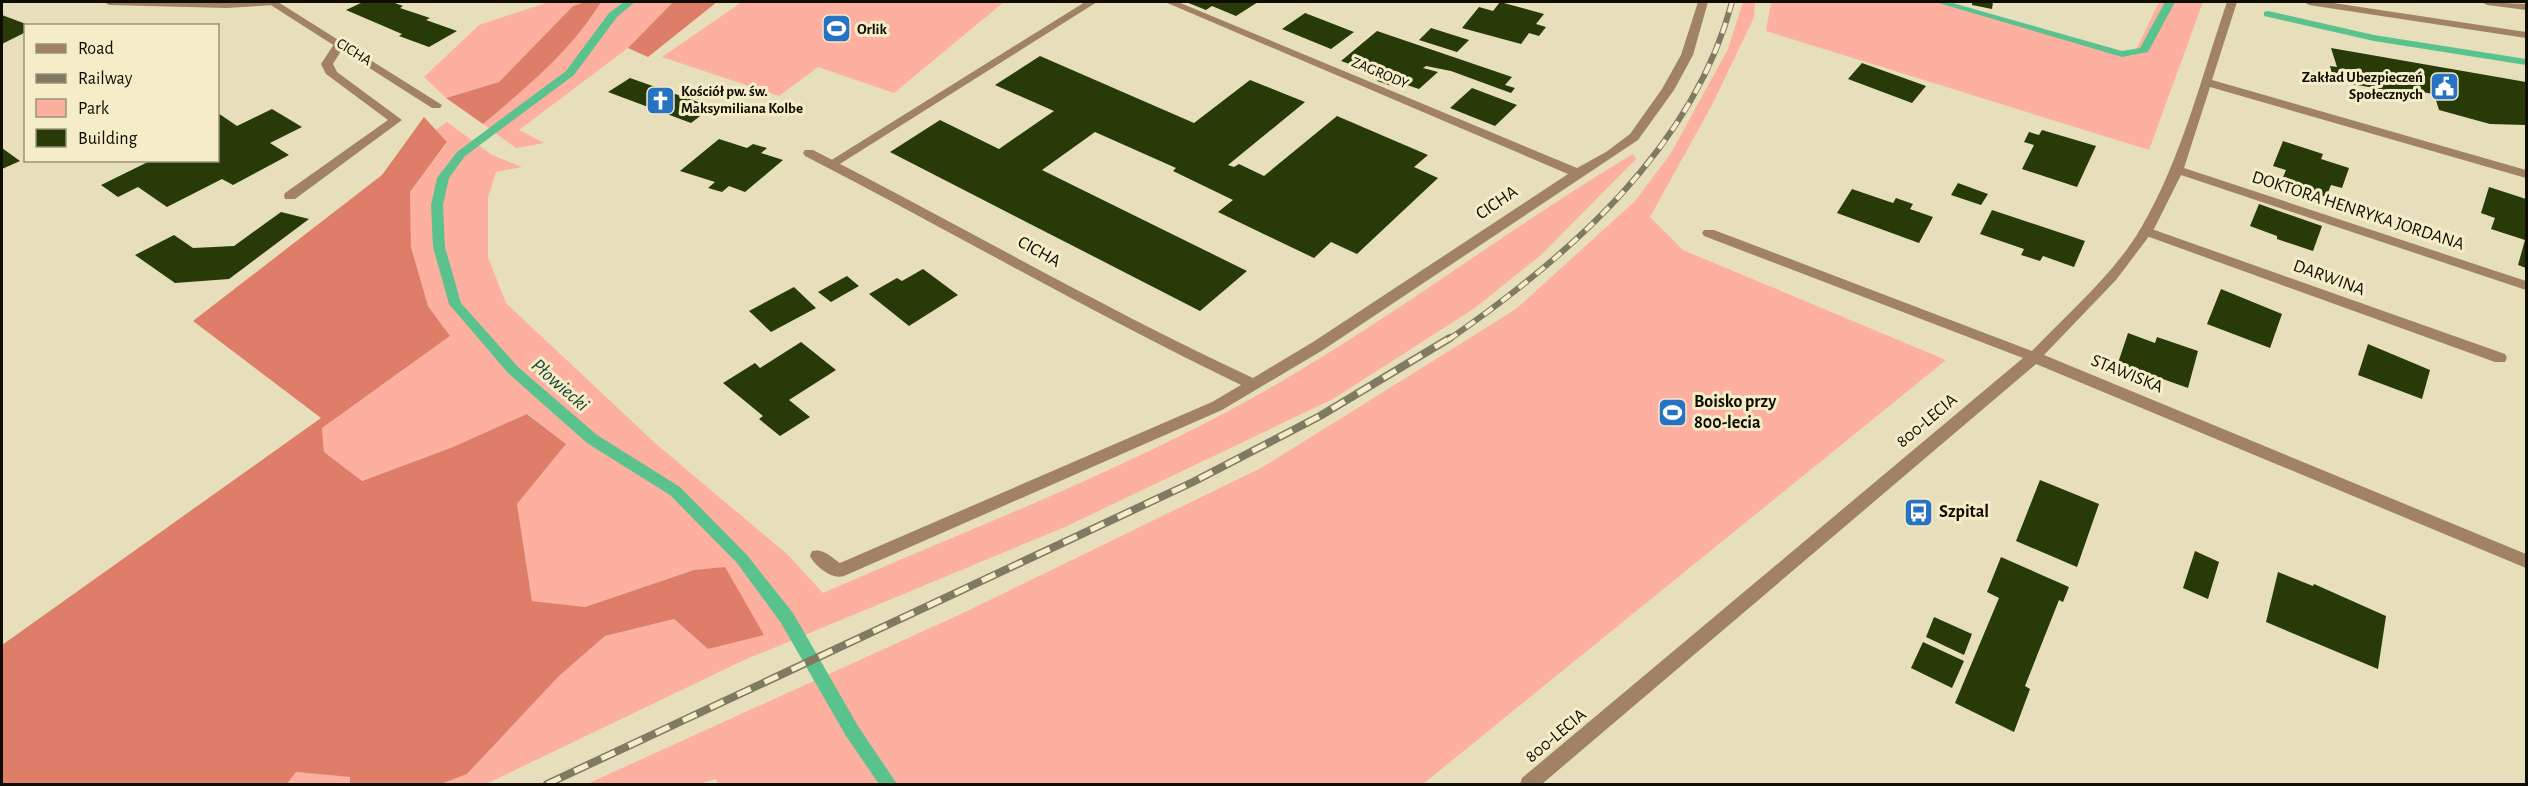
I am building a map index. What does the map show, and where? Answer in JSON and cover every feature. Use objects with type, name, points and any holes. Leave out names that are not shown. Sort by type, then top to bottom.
[{"type":"street","points":[[109,2],[227,5],[273,2]]},
{"type":"street","name":"CICHA","points":[[273,2],[436,105]]},
{"type":"street","points":[[831,164],[1092,2]]},
{"type":"street","name":"ZAGRODY","points":[[1170,2],[1578,173]]},
{"type":"street","name":"CICHA","points":[[818,556],[838,571],[1217,406],[1318,346],[1634,137],[1668,90],[1687,55],[1704,2]]},
{"type":"street","name":"800-LECIA","points":[[1529,784],[2034,357],[2111,277],[2146,231],[2177,170],[2232,2]]},
{"type":"street","points":[[2309,2],[2526,35]]},
{"type":"street","points":[[2487,2],[2526,7]]},
{"type":"street","points":[[290,196],[396,120],[332,74],[327,64],[340,44]]},
{"type":"street","points":[[2205,82],[2526,174]]},
{"type":"street","name":"CICHA","points":[[809,153],[928,214],[1151,336],[1252,384]]},
{"type":"street","name":"DOKTORA HENRYKA JORDANA","points":[[2177,170],[2526,286]]},
{"type":"street","name":"DARWINA","points":[[2146,231],[2500,358]]},
{"type":"street","name":"STAWISKA","points":[[1709,233],[2034,357],[2526,561]]},
{"type":"green space","points":[[549,2],[585,2],[573,6],[499,82],[446,98],[424,77],[479,25]]},
{"type":"green space","points":[[601,2],[673,2],[628,48],[519,130],[544,143],[516,148],[483,124],[532,82],[562,52],[576,37]]},
{"type":"green space","name":"Orlik","points":[[742,2],[1004,2],[894,93],[818,67],[779,96],[662,57]]},
{"type":"green space","points":[[1743,2],[1755,2],[1754,17],[1713,103],[1650,217],[1683,250],[1946,360],[1423,784],[718,784],[716,779],[699,784],[587,784],[963,613],[1261,468],[1516,309],[1635,201],[1671,153],[1728,49]]},
{"type":"green space","points":[[1771,2],[1949,2],[2133,56],[2159,2],[2203,2],[2149,150],[1766,31]]},
{"type":"green space","points":[[447,122],[492,155],[522,167],[496,172],[488,198],[488,257],[506,303],[655,443],[788,555],[823,593],[1041,500],[1202,425],[1303,369],[1633,154],[1636,159],[1541,255],[1475,308],[1333,399],[1065,527],[742,661],[486,784],[441,784],[467,774],[559,676],[605,636],[674,619],[708,649],[764,634],[694,570],[585,607],[532,601],[517,504],[566,444],[528,414],[453,447],[362,481],[324,452],[322,428],[450,336],[428,306],[411,247],[410,192],[447,143],[436,130]]},
{"type":"green space","points":[[296,772],[351,777],[350,784],[287,784]]},
{"type":"shaded area","points":[[585,2],[601,2],[576,37],[562,52],[532,82],[483,124],[446,98],[499,82],[573,6]]},
{"type":"shaded area","points":[[673,2],[717,2],[648,57],[628,48]]},
{"type":"shaded area","points":[[424,117],[447,142],[410,192],[411,247],[428,306],[450,336],[322,428],[324,452],[362,481],[453,447],[527,414],[566,444],[517,504],[532,601],[585,607],[694,570],[725,567],[764,635],[708,649],[674,619],[605,636],[559,676],[467,774],[441,784],[350,784],[350,777],[296,772],[287,784],[2,784],[2,645],[321,418],[193,321],[382,175]]},
{"type":"building","points":[[363,2],[392,2],[403,6],[400,8],[430,18],[426,20],[457,31],[429,47],[399,36],[402,34],[346,10]]},
{"type":"building","points":[[1186,2],[1258,2],[1236,16],[1212,6],[1206,10]]},
{"type":"building","points":[[1500,2],[1544,14],[1536,24],[1546,27],[1539,36],[1529,33],[1521,44],[1462,28],[1479,7],[1493,11]]},
{"type":"building","points":[[1972,2],[1993,2],[1992,9],[1972,5]]},
{"type":"building","points":[[1305,13],[1354,32],[1331,49],[1282,29]]},
{"type":"building","points":[[2,15],[26,24],[24,24],[24,33],[2,44]]},
{"type":"building","points":[[1431,28],[1469,40],[1457,52],[1419,40]]},
{"type":"building","points":[[1377,31],[1512,77],[1505,85],[1515,88],[1511,93],[1451,71],[1426,66],[1423,68],[1438,72],[1419,89],[1401,83],[1395,87],[1377,81],[1383,76],[1341,61]]},
{"type":"building","name":"Zakład Ubezpieczeń Społecznych","points":[[2331,48],[2526,82],[2526,125],[2490,124],[2439,110],[2434,94],[2402,89],[2404,93],[2334,81],[2330,66],[2337,67]]},
{"type":"building","points":[[1040,56],[1194,123],[1250,80],[1305,102],[1228,165],[1234,167],[1239,164],[1264,176],[1337,116],[1428,155],[1414,167],[1438,178],[1357,254],[1331,242],[1314,258],[1218,212],[1233,200],[1173,171],[1176,168],[1095,132],[1042,170],[1247,271],[1200,311],[890,152],[940,120],[999,149],[1054,111],[995,85]]},
{"type":"building","points":[[1862,63],[1926,86],[1912,103],[1848,79]]},
{"type":"building","name":"Kościół pw. św. Maksymiliana Kolbe","points":[[630,78],[712,107],[691,123],[608,92]]},
{"type":"building","points":[[1472,88],[1517,105],[1495,126],[1450,108]]},
{"type":"building","points":[[272,109],[302,127],[270,143],[289,155],[233,185],[222,179],[167,207],[138,187],[118,197],[101,185],[148,162],[219,162],[219,114],[237,126]]},
{"type":"building","points":[[2042,130],[2096,146],[2077,187],[2022,169],[2034,145],[2024,142],[2029,132],[2039,135]]},
{"type":"building","points":[[719,139],[747,148],[753,144],[767,148],[761,153],[783,160],[745,192],[729,186],[722,192],[708,188],[715,182],[680,171]]},
{"type":"building","points":[[2283,141],[2323,154],[2321,159],[2349,168],[2342,188],[2331,185],[2326,197],[2281,182],[2286,170],[2273,166]]},
{"type":"building","points":[[2,148],[20,161],[2,169]]},
{"type":"building","points":[[1958,183],[1988,194],[1981,205],[1951,195]]},
{"type":"building","points":[[2489,187],[2526,199],[2526,268],[2518,265],[2525,240],[2491,229],[2495,218],[2481,213]]},
{"type":"building","points":[[1852,189],[1893,203],[1896,198],[1913,204],[1910,209],[1933,217],[1919,243],[1837,213]]},
{"type":"building","points":[[2259,204],[2322,226],[2313,251],[2277,239],[2277,236],[2250,226]]},
{"type":"building","points":[[1992,210],[2085,241],[2074,267],[2043,256],[2040,261],[2021,255],[2024,249],[1980,234]]},
{"type":"building","points":[[281,212],[309,219],[229,279],[175,283],[135,255],[174,235],[193,248],[234,246]]},
{"type":"building","points":[[923,269],[958,295],[909,326],[869,294],[897,278],[902,281]]},
{"type":"building","points":[[847,276],[859,286],[831,302],[818,292]]},
{"type":"building","points":[[794,287],[816,308],[771,332],[749,311]]},
{"type":"building","points":[[2221,289],[2282,314],[2270,348],[2207,324]]},
{"type":"building","points":[[2128,333],[2155,343],[2157,337],[2198,351],[2188,388],[2118,363]]},
{"type":"building","points":[[801,342],[836,370],[789,400],[810,417],[780,436],[759,419],[763,416],[723,383],[755,363],[760,368]]},
{"type":"building","points":[[2368,344],[2430,370],[2422,399],[2358,375]]},
{"type":"building","points":[[2040,480],[2099,504],[2077,567],[2016,541]]},
{"type":"building","points":[[2195,551],[2219,562],[2208,599],[2183,588]]},
{"type":"building","points":[[2001,557],[2069,587],[2063,602],[2059,600],[2025,686],[2030,689],[2014,732],[1955,703],[1999,598],[1987,592]]},
{"type":"building","points":[[2278,572],[2313,586],[2314,584],[2386,616],[2378,669],[2266,622]]},
{"type":"building","points":[[1934,617],[1972,634],[1964,655],[1926,637]]},
{"type":"building","points":[[1923,642],[1964,661],[1952,688],[1911,668]]},
{"type":"waterway","name":"Płowiecki","points":[[630,2],[613,15],[570,73],[461,154],[443,178],[437,205],[439,247],[455,304],[513,370],[592,439],[675,491],[742,559],[787,618],[852,731],[889,784]]},
{"type":"waterway","points":[[1940,2],[2122,54],[2144,50],[2170,2]]},
{"type":"waterway","points":[[2268,14],[2374,38],[2526,62]]},
{"type":"railway","points":[[1448,340],[1538,273],[1620,195],[1657,152],[1688,105],[1714,55],[1732,2]]},
{"type":"railway","points":[[547,784],[1193,482],[1320,416],[1450,338]]},
{"type":"place","name":"Orlik","points":[[836,29]]},
{"type":"place","name":"Zakład Ubezpieczeń Społecznych","points":[[2444,86]]},
{"type":"place","name":"Kościół pw. św. Maksymiliana Kolbe","points":[[660,100]]},
{"type":"place","name":"Boisko przy 800-lecia","points":[[1673,412]]},
{"type":"place","name":"Szpital","points":[[1918,512]]}]
